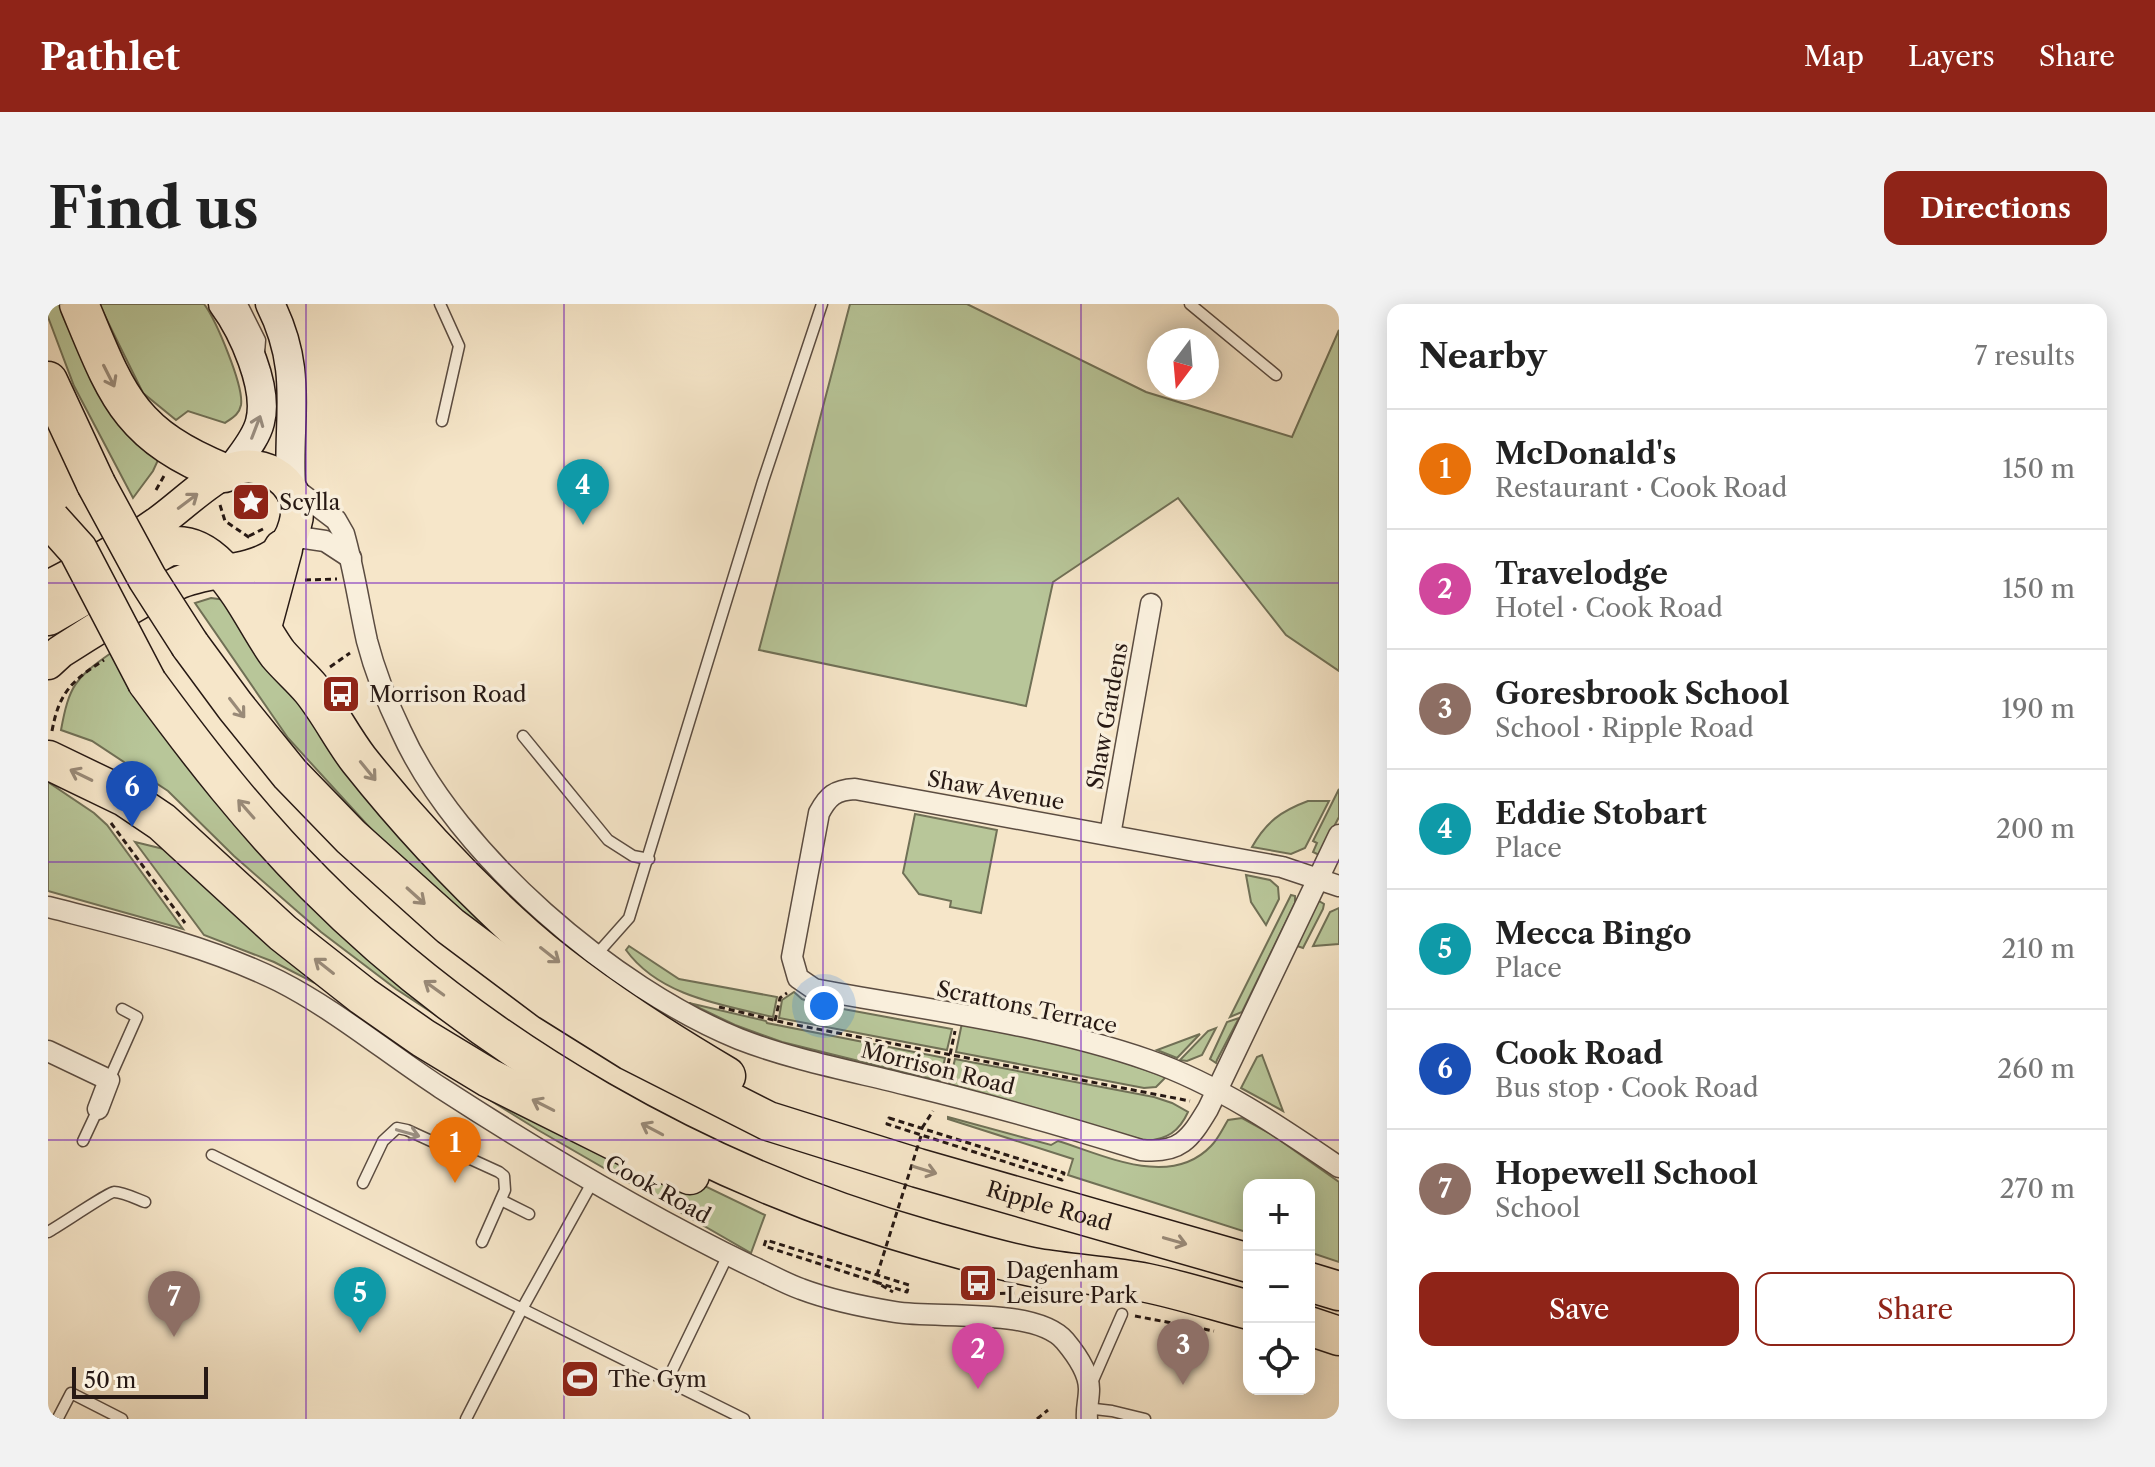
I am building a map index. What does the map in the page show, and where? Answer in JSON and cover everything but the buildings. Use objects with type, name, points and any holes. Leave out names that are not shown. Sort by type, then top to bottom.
[{"type":"highway","points":[[79,304],[103,364],[132,413],[168,446],[225,487]]},
{"type":"highway","points":[[48,381],[96,484],[147,578],[190,645],[290,774],[351,837],[450,926],[550,1001],[630,1051],[768,1121],[850,1146]]},
{"type":"highway","points":[[50,516],[78,550],[147,682],[195,748],[252,816],[316,884],[422,979],[522,1052],[600,1102],[686,1147],[825,1208]]},
{"type":"highway","points":[[262,627],[278,545]]},
{"type":"highway","points":[[48,616],[167,547],[191,547],[213,560],[277,653],[312,691],[356,757],[391,799],[513,926],[596,992],[710,1067],[850,1146]]},
{"type":"highway","points":[[48,760],[125,797],[162,822],[283,933],[423,1038],[489,1078],[685,1174],[752,1194],[825,1208],[928,1240],[1034,1267],[1147,1283],[1243,1308]]},
{"type":"highway","name":"Ripple Road","points":[[850,1146],[1243,1261]]},
{"type":"highway","points":[[1315,1284],[1339,1291]]},
{"type":"highway","points":[[1315,1328],[1339,1336]]},
{"type":"main road","points":[[48,587],[225,487],[256,466],[272,472],[291,486],[298,508],[278,545],[263,562],[176,584],[60,652],[48,663]]},
{"type":"street","points":[[223,304],[245,340],[257,379],[261,419],[257,432],[225,487]]},
{"type":"street","points":[[270,304],[287,348],[293,379],[291,486]]},
{"type":"street","name":"Morrison Road","points":[[291,486],[336,520],[344,534],[348,568],[367,640],[379,680],[402,735],[438,798],[480,850],[507,879],[597,954],[643,987],[739,1038],[796,1057],[1042,1120],[1141,1150],[1171,1149],[1192,1135],[1208,1109],[1339,835]]},
{"type":"street","points":[[278,545],[325,541],[348,568]]},
{"type":"street","name":"Shaw Gardens","points":[[1110,835],[1151,604]]},
{"type":"street","name":"Shaw Avenue","points":[[792,957],[819,813],[828,797],[841,789],[855,789],[1282,867],[1339,886]]},
{"type":"street","name":"Cook Road","points":[[48,907],[189,944],[280,982],[490,1119],[593,1180],[728,1255],[800,1289],[898,1313],[1021,1320],[1041,1326],[1063,1338],[1086,1375],[1087,1405]]},
{"type":"street","name":"Scrattons Terrace","points":[[792,957],[798,978],[814,989],[1069,1037],[1149,1061],[1215,1090],[1270,1120],[1339,1167]]},
{"type":"street","points":[[48,1051],[109,1080],[98,1109]]},
{"type":"lane","points":[[242,304],[260,340],[257,379]]},
{"type":"lane","points":[[440,304],[459,346],[442,421]]},
{"type":"lane","points":[[597,954],[629,918],[763,481],[822,304]]},
{"type":"lane","points":[[1190,304],[1276,375]]},
{"type":"lane","points":[[523,736],[608,840],[633,856],[649,859]]},
{"type":"lane","points":[[109,1080],[137,1017],[122,1009]]},
{"type":"lane","points":[[83,1141],[98,1109]]},
{"type":"lane","points":[[363,1183],[383,1141],[390,1131],[397,1128],[499,1172],[506,1184],[482,1242]]},
{"type":"lane","points":[[212,1155],[744,1419]]},
{"type":"lane","points":[[466,1419],[593,1180]]},
{"type":"lane","points":[[48,1232],[104,1195],[115,1192],[145,1202]]},
{"type":"lane","points":[[501,1200],[529,1214]]},
{"type":"lane","points":[[667,1381],[728,1255]]},
{"type":"lane","points":[[1122,1314],[1087,1405],[1145,1419]]},
{"type":"lane","points":[[58,1418],[71,1393],[122,1419]]},
{"type":"path","points":[[225,487],[225,521],[237,531],[278,545],[323,581],[348,568]]},
{"type":"path","points":[[327,670],[347,654],[358,651]]},
{"type":"path","points":[[107,818],[187,926]]},
{"type":"path","points":[[775,1021],[780,998]]},
{"type":"path","name":"Morrison Road","points":[[717,1007],[775,1021],[1188,1100]]},
{"type":"path","points":[[944,1083],[951,1054]]},
{"type":"path","points":[[922,1128],[935,1109]]},
{"type":"path","points":[[889,1118],[1064,1173],[1062,1180],[921,1136],[887,1124],[889,1118]]},
{"type":"path","points":[[877,1275],[921,1136]]},
{"type":"path","points":[[766,1240],[877,1275],[909,1285],[907,1292],[764,1246],[766,1240]]},
{"type":"path","points":[[876,1282],[903,1298]]},
{"type":"path","points":[[980,1297],[990,1294],[990,1283]]},
{"type":"path","points":[[1037,1419],[1048,1410]]},
{"type":"green space","points":[[48,304],[75,304],[164,447],[153,471],[133,498],[74,386],[48,317]]},
{"type":"green space","points":[[99,304],[204,304],[234,369],[241,396],[237,414],[225,423],[188,411],[176,420],[143,393]]},
{"type":"green space","points":[[850,304],[967,304],[1147,392],[1147,400],[1172,400],[1292,437],[1339,330],[1339,671],[1286,635],[1178,498],[1053,582],[1026,706],[759,650]]},
{"type":"green space","points":[[211,598],[226,600],[552,976],[482,933],[382,841],[288,738],[195,603]]},
{"type":"green space","points":[[111,653],[512,1065],[396,989],[321,932],[234,856],[168,791],[92,741],[61,730],[67,703],[76,684],[89,669]]},
{"type":"green space","points":[[48,782],[107,825],[183,929],[48,891]]},
{"type":"green space","points":[[1339,789],[1339,817],[1319,855],[1313,852],[1317,843],[1313,841]]},
{"type":"green space","points":[[1308,801],[1329,801],[1305,848],[1291,854],[1252,847],[1275,818]]},
{"type":"green space","points":[[915,814],[997,830],[981,913],[950,907],[951,901],[919,894],[903,873]]},
{"type":"green space","points":[[135,842],[188,855],[543,1108],[765,1215],[751,1253],[538,1130],[456,1079],[315,983],[274,962],[204,935]]},
{"type":"green space","points":[[1246,875],[1270,880],[1278,887],[1279,899],[1266,925],[1251,902]]},
{"type":"green space","points":[[1291,895],[1295,896],[1295,903],[1242,1012],[1230,1017]]},
{"type":"green space","points":[[1319,901],[1324,904],[1323,909],[1303,948],[1294,945],[1313,908]]},
{"type":"green space","points":[[1339,908],[1339,944],[1313,946],[1330,912]]},
{"type":"green space","points":[[629,946],[679,979],[777,997],[773,1017],[713,1003],[674,988],[640,966],[626,950]]},
{"type":"green space","points":[[794,992],[816,1004],[952,1029],[947,1050],[779,1018],[782,1000]]},
{"type":"green space","points":[[689,1003],[767,1023],[945,1058],[940,1081],[782,1042],[735,1025]]},
{"type":"green space","points":[[1239,1018],[1216,1063],[1210,1059],[1227,1022]]},
{"type":"green space","points":[[962,1023],[1083,1048],[1166,1077],[1156,1087],[1144,1088],[956,1052]]},
{"type":"green space","points":[[1216,1028],[1202,1055],[1187,1061],[1180,1060],[1208,1031]]},
{"type":"green space","points":[[1200,1034],[1177,1058],[1157,1050]]},
{"type":"green space","points":[[1262,1055],[1283,1111],[1241,1088],[1257,1057]]},
{"type":"green space","points":[[955,1059],[1154,1097],[1188,1112],[1172,1133],[1146,1141],[949,1084]]},
{"type":"green space","points":[[1242,1118],[1271,1134],[1339,1182],[1339,1262],[1315,1254],[1315,1179],[1243,1179],[1243,1231],[1068,1175],[1073,1159],[948,1119],[1051,1145],[1058,1141],[1116,1160],[1157,1167],[1195,1159],[1214,1143],[1228,1120]]},
{"type":"place","name":"Scylla","points":[[251,502]]},
{"type":"place","name":"Eddie Stobart","points":[[583,525]]},
{"type":"place","name":"Morrison Road","points":[[341,694]]},
{"type":"place","name":"Cook Road","points":[[132,827]]},
{"type":"place","name":"McDonald's","points":[[455,1183]]},
{"type":"place","name":"Dagenham Leisure Park","points":[[978,1283]]},
{"type":"place","name":"Mecca Bingo","points":[[360,1333]]},
{"type":"place","name":"Hopewell School","points":[[174,1337]]},
{"type":"place","name":"The Gym","points":[[580,1379]]},
{"type":"place","name":"Goresbrook School","points":[[1183,1385]]},
{"type":"place","name":"Travelodge","points":[[978,1389]]}]
